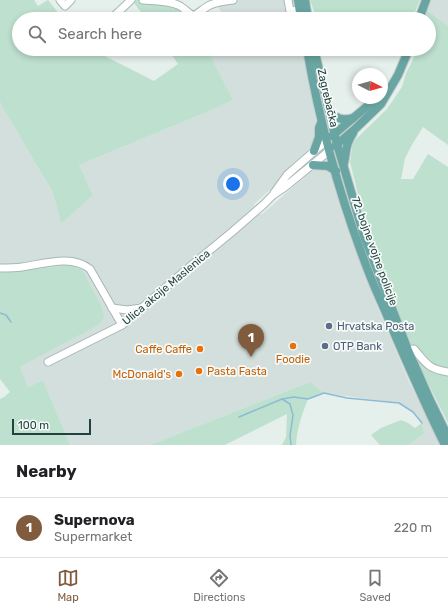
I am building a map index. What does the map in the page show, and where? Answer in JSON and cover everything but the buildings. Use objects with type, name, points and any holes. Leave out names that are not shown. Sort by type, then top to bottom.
[{"type":"main road","points":[[298,0],[300,10]]},
{"type":"main road","points":[[305,0],[307,12]]},
{"type":"main road","points":[[422,12],[426,0]]},
{"type":"main road","name":"Zagrebačka","points":[[308,56],[330,151]]},
{"type":"main road","name":"Zagrebačka","points":[[316,56],[337,144]]},
{"type":"main road","points":[[388,88],[398,75],[406,56]]},
{"type":"main road","points":[[327,140],[369,104]]},
{"type":"main road","points":[[330,151],[381,104]]},
{"type":"main road","points":[[329,111],[338,119],[344,120],[354,118]]},
{"type":"main road","points":[[314,152],[319,137],[319,128],[322,120]]},
{"type":"main road","points":[[344,168],[346,148],[350,136],[355,129]]},
{"type":"main road","name":"72. bojne vojne policije","points":[[337,144],[364,236],[408,350],[448,437]]},
{"type":"main road","name":"72. bojne vojne policije","points":[[330,151],[347,208],[370,274],[433,422],[445,445]]},
{"type":"main road","points":[[313,165],[328,166],[336,171]]},
{"type":"street","points":[[60,0],[65,6],[71,0]]},
{"type":"street","points":[[118,12],[131,0]]},
{"type":"street","points":[[143,0],[167,2],[181,6],[186,12]]},
{"type":"street","points":[[200,12],[208,6],[216,3],[233,0]]},
{"type":"street","points":[[288,0],[290,11],[300,10]]},
{"type":"street","name":"Ulica akcije Maslenica","points":[[273,195],[288,175],[327,140]]},
{"type":"street","name":"Ulica akcije Maslenica","points":[[48,362],[122,325],[232,232],[273,195],[330,151]]},
{"type":"street","points":[[0,268],[20,267],[60,261],[84,264],[90,269],[122,325]]},
{"type":"street","points":[[112,308],[127,310],[142,308]]},
{"type":"street","points":[[408,350],[414,349],[428,365],[438,370],[448,372]]},
{"type":"shaded area","points":[[233,0],[297,0],[299,12],[221,12],[216,3]]},
{"type":"shaded area","points":[[429,0],[448,0],[448,26],[436,17],[436,12],[430,12],[427,10]]},
{"type":"shaded area","points":[[211,56],[305,56],[316,119],[314,142],[306,152],[292,164],[271,189],[254,204],[261,215],[315,168],[327,170],[332,175],[346,223],[377,306],[410,384],[442,445],[408,445],[424,434],[422,423],[413,412],[399,403],[324,393],[310,382],[150,445],[70,445],[43,380],[28,387],[20,367],[99,325],[71,265],[0,273],[0,102],[52,191],[61,224],[93,195],[79,165],[233,100]]},
{"type":"green space","points":[[0,0],[34,0],[38,6],[48,0],[57,12],[12,12],[12,56],[105,56],[154,81],[178,64],[173,56],[211,56],[233,100],[79,165],[93,195],[61,224],[52,191],[0,102]]},
{"type":"green space","points":[[132,0],[162,0],[184,12],[141,12]]},
{"type":"green space","points":[[310,0],[420,0],[415,12],[314,12]]},
{"type":"green space","points":[[436,17],[448,26],[448,145],[423,127],[405,158],[401,179],[413,179],[428,154],[448,167],[448,423],[418,363],[395,305],[365,221],[350,162],[353,142],[387,109],[402,87],[406,73],[414,56],[436,56]]},
{"type":"green space","points":[[71,265],[82,270],[101,305],[104,317],[99,325],[20,367],[28,387],[43,380],[70,445],[0,445],[0,399],[10,392],[0,379],[0,273]]},
{"type":"green space","points":[[310,382],[324,393],[308,399],[300,421],[296,445],[282,445],[286,437],[287,414],[225,445],[150,445]]},
{"type":"green space","points":[[401,420],[415,428],[422,423],[424,434],[408,445],[380,445],[371,435],[381,428]]},
{"type":"waterway","points":[[0,313],[6,315],[11,322]]},
{"type":"waterway","points":[[239,417],[282,399],[294,397],[308,399],[324,393],[347,398],[399,403],[413,412],[422,423]]},
{"type":"waterway","points":[[282,399],[290,404],[293,415],[290,436],[291,445]]},
{"type":"place","name":"Hrvatska Posta","points":[[329,326]]},
{"type":"place","name":"Foodie","points":[[293,346]]},
{"type":"place","name":"OTP Bank","points":[[325,346]]},
{"type":"place","name":"Caffe Caffe","points":[[200,349]]},
{"type":"place","name":"Supernova","points":[[251,357]]},
{"type":"place","name":"Pasta Fasta","points":[[199,371]]},
{"type":"place","name":"McDonald's","points":[[179,374]]}]
